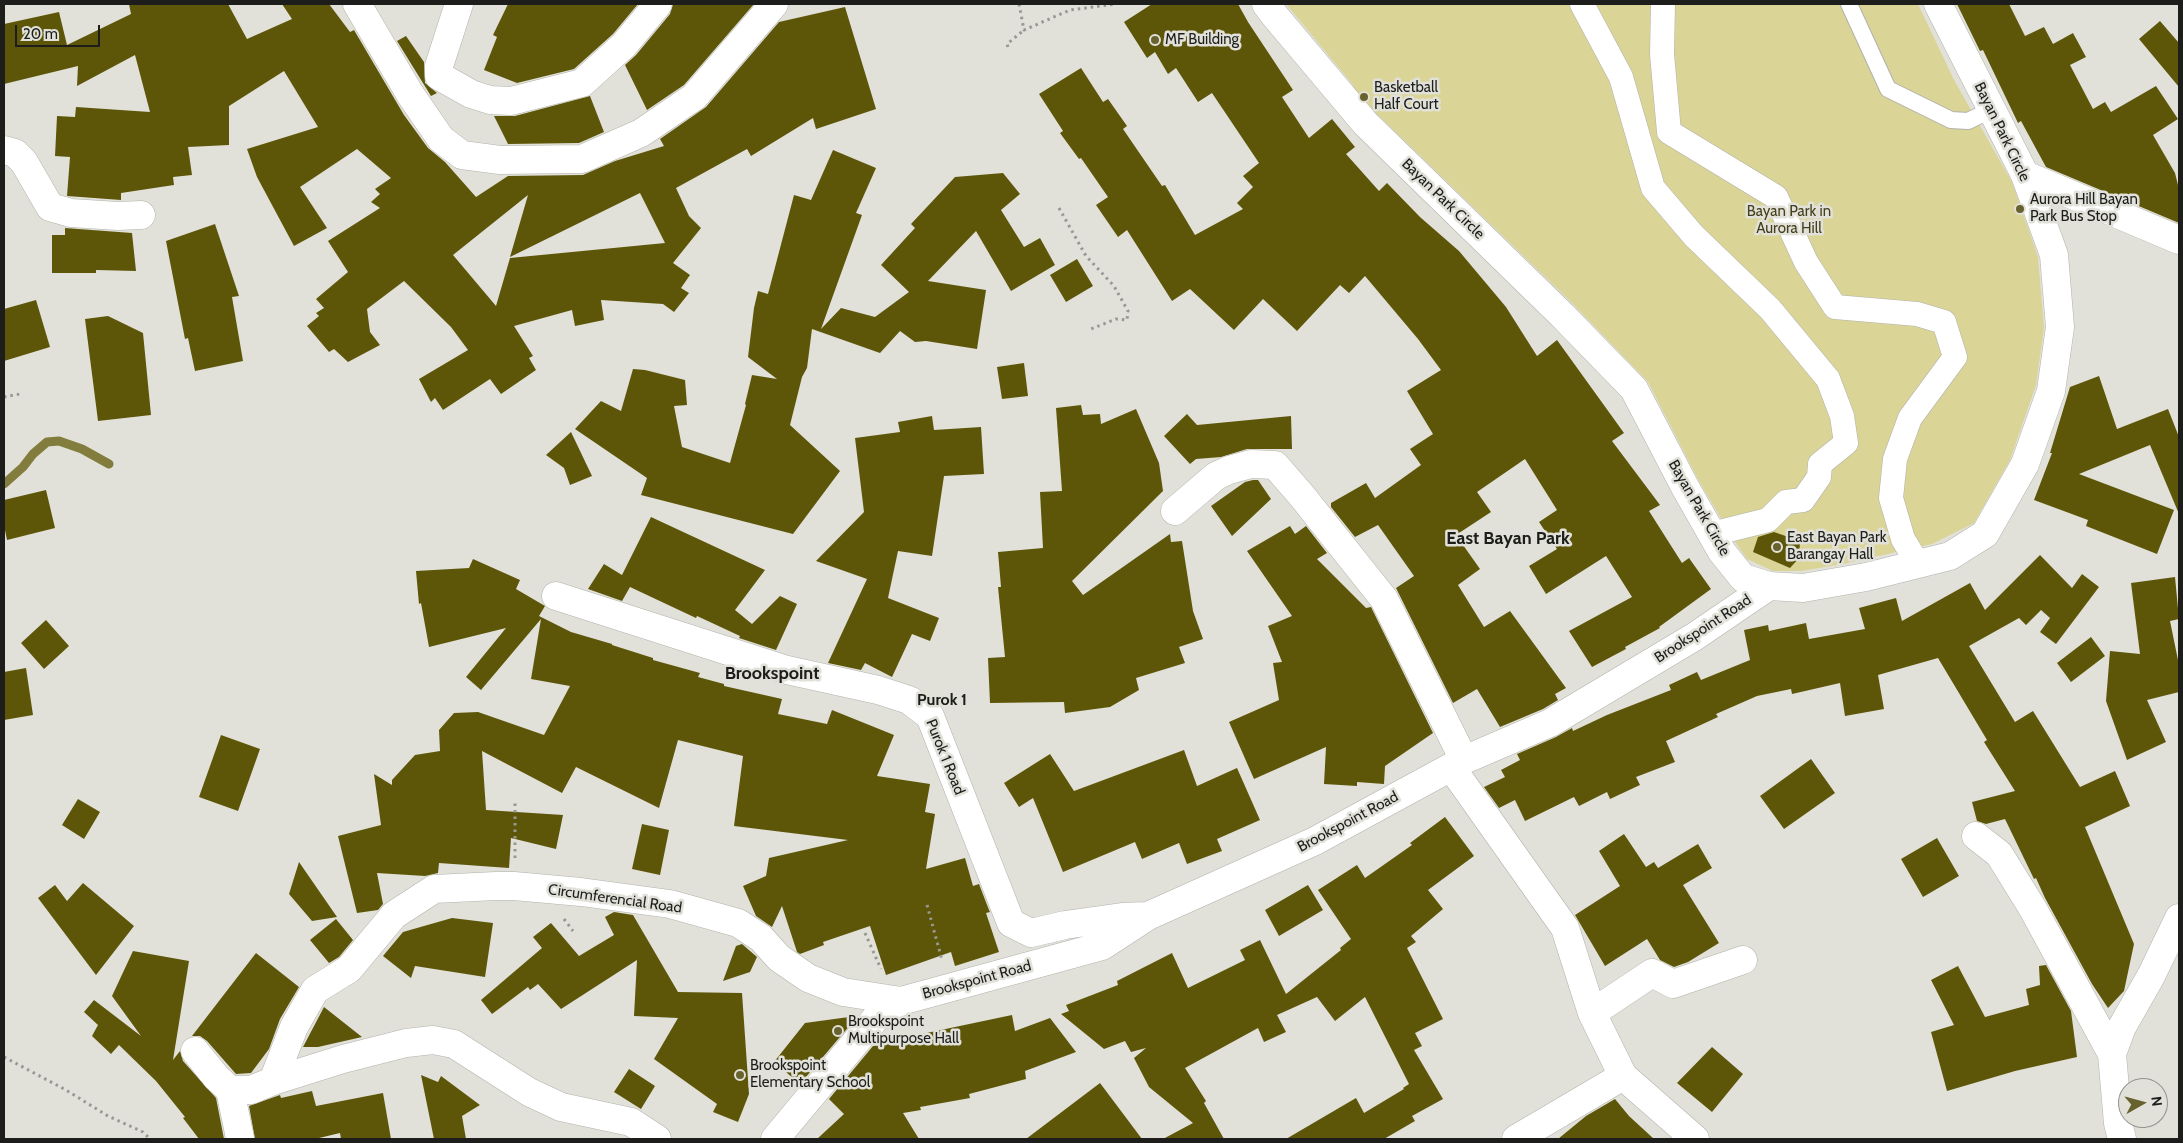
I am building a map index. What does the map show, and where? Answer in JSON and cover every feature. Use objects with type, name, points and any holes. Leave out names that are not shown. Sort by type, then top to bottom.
[{"type":"street","points":[[357,4],[410,94],[441,138],[462,155],[500,160],[582,159],[641,133],[694,97],[774,4]]},
{"type":"street","points":[[459,4],[439,66],[439,76],[471,94],[490,100],[510,101],[582,83],[624,45],[658,4]]},
{"type":"street","name":"Bayan Park Circle","points":[[1266,4],[1364,123],[1562,314],[1634,389],[1685,487],[1722,552],[1744,578],[1769,586],[1803,588],[1866,577],[1950,556],[1985,534],[2025,464],[2051,391],[2060,327],[2054,254],[2025,175],[1938,4]]},
{"type":"street","points":[[1582,4],[1621,77],[1653,188],[1694,236],[1770,308],[1828,379],[1842,416],[1846,443],[1820,464],[1819,477],[1803,500],[1786,502],[1768,520],[1712,534]]},
{"type":"street","points":[[1664,4],[1662,54],[1669,132],[1776,197],[1806,262],[1835,307],[1917,314],[1944,322],[1956,357],[1910,418],[1895,459],[1891,498],[1903,539],[1918,564]]},
{"type":"street","points":[[4,150],[16,153],[24,162],[50,207],[72,214],[141,215]]},
{"type":"street","points":[[2025,175],[2179,240]]},
{"type":"street","points":[[1175,511],[1216,476],[1251,464],[1274,465],[1302,496],[1384,600],[1458,763],[1565,928],[1592,1013],[1623,1076],[1695,1139]]},
{"type":"street","name":"Brookspoint Road","points":[[898,1000],[1102,946],[1148,916],[1315,841],[1458,763],[1550,723],[1694,637],[1769,586]]},
{"type":"street","name":"Purok 1 Road","points":[[556,596],[787,670],[878,690],[909,700],[930,716],[1011,923],[1031,933],[1084,922],[1148,916]]},
{"type":"street","points":[[1976,836],[1999,854],[2033,908],[2112,1054],[2118,1122],[2122,1139]]},
{"type":"street","name":"Circumferencial Road","points":[[273,1081],[294,1027],[315,990],[349,969],[394,915],[434,889],[514,886],[581,892],[670,904],[738,923],[761,938],[779,958],[808,978],[843,992],[898,1000]]},
{"type":"street","points":[[2112,1054],[2122,1027],[2151,976],[2179,918]]},
{"type":"street","points":[[1592,1013],[1652,973],[1673,984],[1743,960]]},
{"type":"street","points":[[775,1139],[875,1019],[898,1000]]},
{"type":"street","points":[[230,1090],[251,1090],[273,1081],[352,1056],[406,1043],[433,1040],[454,1044],[529,1092],[561,1107],[631,1122],[657,1139]]},
{"type":"street","points":[[195,1051],[216,1078],[230,1090],[240,1138]]},
{"type":"street","points":[[1516,1139],[1623,1076]]},
{"type":"lane","points":[[1849,4],[1888,89],[1951,120],[1968,121],[1991,110]]},
{"type":"path","points":[[1020,4],[1024,30]]},
{"type":"path","points":[[1008,48],[1007,44],[1024,30],[1070,12],[1116,4]]},
{"type":"path","points":[[1059,208],[1086,256],[1114,286],[1128,311],[1128,320],[1116,319],[1091,329]]},
{"type":"path","points":[[4,397],[20,394]]},
{"type":"path","points":[[514,886],[515,801]]},
{"type":"path","points":[[927,905],[950,987]]},
{"type":"path","points":[[865,933],[898,1000]]},
{"type":"path","points":[[4,1057],[66,1090],[108,1116],[143,1132],[150,1139]]},
{"type":"green space","name":"Bayan Park in Aurora Hill","points":[[1286,4],[1918,4],[1954,80],[2012,182],[2038,257],[2044,328],[2036,385],[2010,460],[1974,523],[1932,544],[1843,564],[1801,571],[1773,571],[1747,559],[1699,481],[1648,382],[1571,302],[1379,116],[1375,120],[1349,90],[1353,85]]},
{"type":"building","points":[[129,4],[228,4],[247,39],[292,19],[282,4],[329,4],[350,32],[354,30],[404,115],[428,148],[445,162],[476,197],[508,176],[583,175],[615,161],[664,146],[660,139],[706,107],[779,22],[845,7],[876,109],[816,129],[813,118],[751,156],[747,149],[676,188],[689,216],[701,228],[673,263],[690,275],[681,288],[689,293],[674,312],[663,304],[601,300],[604,320],[575,326],[572,310],[514,326],[533,356],[529,358],[536,370],[501,394],[490,379],[443,410],[435,398],[431,402],[419,379],[468,350],[451,327],[404,281],[367,309],[370,332],[380,345],[348,362],[334,349],[329,352],[307,326],[319,316],[316,313],[324,308],[316,299],[348,272],[328,241],[380,208],[371,202],[380,194],[375,189],[391,178],[357,149],[300,187],[327,228],[294,246],[257,177],[247,149],[318,127],[284,71],[229,106],[229,145],[188,147],[192,175],[173,177],[174,185],[121,193],[121,200],[67,196],[70,157],[55,156],[57,116],[75,117],[76,107],[150,112],[135,55],[77,86],[78,66],[4,84],[4,24],[59,12],[67,45],[131,14]],"holes":[[[640,193],[665,243],[510,258],[496,306],[453,255],[528,195],[510,257]]]},
{"type":"building","points":[[508,4],[638,4],[613,34],[574,69],[517,83],[484,70],[497,37],[493,35]]},
{"type":"building","points":[[673,4],[754,4],[684,85],[647,110],[625,65],[636,55],[670,14]]},
{"type":"building","points":[[1152,4],[1238,4],[1293,90],[1282,97],[1309,138],[1332,119],[1355,147],[1346,154],[1379,191],[1387,183],[1420,217],[1459,251],[1506,307],[1537,356],[1557,340],[1624,433],[1612,441],[1660,505],[1649,511],[1682,563],[1689,558],[1711,589],[1660,628],[1592,667],[1569,631],[1632,597],[1606,556],[1546,594],[1529,566],[1557,549],[1539,522],[1557,510],[1525,459],[1477,492],[1491,512],[1456,535],[1480,569],[1458,585],[1484,627],[1510,611],[1566,688],[1555,694],[1558,700],[1543,709],[1500,727],[1477,689],[1453,703],[1396,588],[1414,576],[1378,525],[1355,537],[1331,507],[1331,503],[1366,483],[1375,498],[1421,465],[1410,449],[1433,434],[1407,391],[1441,370],[1418,339],[1365,276],[1349,293],[1340,285],[1297,331],[1263,299],[1234,330],[1190,289],[1172,301],[1127,230],[1118,237],[1096,205],[1108,197],[1081,158],[1079,159],[1060,133],[1063,131],[1039,94],[1081,68],[1103,102],[1108,99],[1127,126],[1123,129],[1162,186],[1165,185],[1195,235],[1243,209],[1237,203],[1253,187],[1243,176],[1259,163],[1212,93],[1198,102],[1176,68],[1168,74],[1155,52],[1147,58],[1124,22]]},
{"type":"building","points":[[1957,4],[2009,4],[2025,36],[2044,27],[2053,44],[2073,33],[2086,57],[2070,65],[2093,109],[2105,102],[2111,112],[2156,86],[2178,119],[2153,135],[2175,173],[2179,189],[2179,223],[2046,167],[2021,121],[2018,123],[1983,50],[1980,51]]},
{"type":"building","points":[[2160,21],[2179,43],[2179,87],[2139,39]]},
{"type":"building","points":[[406,36],[424,62],[425,83],[437,93],[431,96],[397,41]]},
{"type":"building","points":[[590,96],[604,132],[579,143],[508,144],[494,116],[515,116]]},
{"type":"building","points":[[833,150],[876,168],[856,213],[862,215],[821,329],[841,308],[875,317],[909,292],[881,265],[915,228],[911,224],[955,177],[1003,173],[1020,194],[1001,210],[1024,247],[1040,238],[1055,265],[1011,291],[976,231],[928,281],[986,290],[977,349],[926,341],[915,342],[900,331],[880,353],[812,329],[807,368],[802,377],[790,425],[840,471],[793,534],[641,495],[647,478],[575,429],[601,401],[621,411],[633,369],[645,370],[685,380],[687,405],[674,406],[682,447],[730,463],[752,375],[777,379],[748,357],[758,291],[768,294],[794,195],[811,200]]},
{"type":"building","points":[[215,224],[239,296],[232,297],[243,361],[195,371],[188,338],[185,339],[166,241]]},
{"type":"building","points":[[65,228],[132,233],[136,271],[96,270],[96,273],[52,273],[52,235],[65,235]]},
{"type":"building","points":[[1077,259],[1093,286],[1066,302],[1050,275]]},
{"type":"building","points":[[36,300],[50,347],[4,361],[4,309]]},
{"type":"building","points":[[108,316],[143,333],[151,415],[98,421],[85,319]]},
{"type":"building","points":[[1024,363],[1028,396],[1002,399],[997,367]]},
{"type":"building","points":[[2099,376],[2117,429],[2168,409],[2179,437],[2179,514],[2150,445],[2079,474],[2174,510],[2157,554],[2086,526],[2088,520],[2034,500],[2052,453],[2050,453],[2070,387]]},
{"type":"building","points":[[1081,405],[1083,415],[1100,414],[1101,424],[1136,409],[1159,463],[1163,491],[1072,581],[1083,595],[1170,534],[1171,542],[1182,541],[1193,611],[1203,639],[1179,647],[1185,663],[1136,678],[1139,690],[1110,707],[1065,713],[1064,702],[990,703],[988,658],[1005,657],[998,587],[1001,587],[998,552],[1043,548],[1040,492],[1062,491],[1056,408]]},
{"type":"building","points":[[1187,414],[1197,425],[1291,416],[1292,449],[1247,449],[1221,457],[1196,459],[1190,464],[1164,436]]},
{"type":"building","points":[[932,416],[934,430],[981,427],[984,474],[944,476],[932,556],[898,551],[888,598],[939,618],[930,641],[912,634],[892,677],[865,663],[861,670],[828,663],[867,579],[816,561],[864,512],[855,438],[900,432],[898,422]]},
{"type":"building","points":[[571,432],[592,476],[570,485],[564,468],[546,455]]},
{"type":"building","points":[[1258,480],[1271,499],[1232,536],[1211,506],[1245,482]]},
{"type":"building","points":[[46,490],[55,528],[7,540],[4,525],[4,500]]},
{"type":"building","points":[[651,517],[765,570],[735,610],[752,624],[780,596],[797,604],[776,650],[739,638],[740,636],[630,587],[622,601],[588,589],[604,564],[622,575]]},
{"type":"building","points":[[1290,526],[1295,534],[1306,526],[1327,553],[1317,559],[1366,608],[1371,607],[1433,733],[1385,766],[1384,784],[1357,782],[1357,786],[1324,784],[1326,747],[1254,779],[1229,722],[1279,700],[1273,663],[1282,662],[1268,626],[1292,616],[1247,551]]},
{"type":"building","name":"East Bayan Park Barangay Hall","points":[[1774,532],[1800,541],[1799,558],[1790,568],[1753,552],[1758,537]]},
{"type":"building","points":[[2040,555],[2072,588],[2082,574],[2099,587],[2056,644],[2040,632],[2050,618],[2041,610],[2026,625],[2019,618],[1969,646],[2015,722],[2033,711],[2080,787],[2115,771],[2130,806],[2085,827],[2134,944],[2124,991],[2108,1008],[2092,984],[2036,878],[2034,879],[2005,819],[1986,824],[1977,821],[1972,802],[2015,791],[1984,742],[1987,740],[1938,658],[1878,675],[1884,709],[1845,716],[1840,683],[1792,694],[1791,689],[1757,696],[1716,714],[1718,717],[1666,741],[1675,762],[1636,777],[1640,785],[1610,799],[1607,792],[1579,806],[1574,797],[1525,821],[1515,800],[1499,808],[1484,787],[1505,777],[1501,770],[1520,760],[1517,754],[1572,728],[1573,731],[1607,715],[1671,690],[1669,685],[1697,672],[1701,680],[1750,660],[1744,630],[1768,625],[1769,631],[1806,623],[1809,639],[1865,629],[1859,608],[1896,598],[1902,621],[1970,583],[1985,610]]},
{"type":"building","points":[[473,559],[520,580],[516,589],[545,606],[539,616],[571,632],[653,658],[653,660],[700,673],[698,677],[724,684],[724,686],[782,699],[778,714],[827,724],[832,710],[894,735],[877,776],[930,784],[925,812],[935,814],[926,869],[965,858],[973,886],[979,884],[990,912],[986,913],[999,952],[955,966],[951,952],[886,975],[870,926],[823,942],[824,945],[800,954],[797,952],[782,906],[772,927],[756,916],[743,886],[766,876],[769,858],[848,840],[734,826],[743,756],[678,740],[659,808],[576,767],[562,793],[482,751],[486,810],[563,815],[556,849],[511,838],[509,868],[439,863],[438,873],[425,876],[377,873],[383,904],[378,910],[357,913],[338,836],[381,825],[374,774],[392,785],[392,780],[415,755],[440,751],[439,730],[454,713],[478,712],[544,735],[570,686],[531,679],[541,619],[481,690],[466,677],[506,628],[429,647],[421,603],[419,604],[416,571],[469,568]]},
{"type":"building","points":[[2175,577],[2179,619],[2170,621],[2179,665],[2179,692],[2147,700],[2166,742],[2127,760],[2106,701],[2110,651],[2140,654],[2131,583]]},
{"type":"building","points":[[46,620],[69,646],[44,669],[21,643]]},
{"type":"building","points":[[2091,637],[2105,656],[2071,682],[2057,663]]},
{"type":"building","points":[[26,668],[33,715],[4,720],[4,672]]},
{"type":"building","points":[[221,735],[260,749],[238,811],[199,797]]},
{"type":"building","points":[[1184,750],[1197,786],[1237,768],[1260,820],[1217,839],[1222,851],[1187,864],[1179,843],[1142,859],[1135,842],[1063,872],[1033,798],[1019,807],[1004,783],[1050,754],[1074,791]]},
{"type":"building","points":[[1811,759],[1835,793],[1784,829],[1760,796]]},
{"type":"building","points":[[78,799],[100,812],[84,839],[62,825]]},
{"type":"building","points":[[1445,817],[1474,856],[1428,890],[1443,909],[1411,936],[1416,942],[1407,948],[1443,1019],[1415,1033],[1422,1046],[1414,1050],[1443,1099],[1412,1116],[1415,1121],[1384,1139],[1286,1139],[1356,1098],[1364,1113],[1409,1084],[1365,997],[1335,1021],[1317,997],[1277,1015],[1286,1032],[1264,1042],[1258,1028],[1185,1068],[1206,1101],[1204,1103],[1224,1139],[1163,1139],[1193,1123],[1149,1087],[1134,1058],[1146,1048],[1131,1052],[1125,1041],[1104,1049],[1061,1014],[1069,1011],[1066,1005],[1118,985],[1117,981],[1172,953],[1188,988],[1245,960],[1240,950],[1260,940],[1286,994],[1341,950],[1340,948],[1351,939],[1318,890],[1357,865],[1365,878],[1412,845],[1410,843]]},
{"type":"building","points":[[642,824],[669,830],[660,875],[632,869]]},
{"type":"building","points":[[1624,834],[1646,867],[1654,862],[1658,868],[1698,844],[1712,868],[1683,885],[1719,943],[1688,962],[1674,967],[1660,960],[1647,939],[1605,966],[1575,915],[1620,886],[1599,851]]},
{"type":"building","points":[[1937,838],[1959,876],[1923,897],[1901,859]]},
{"type":"building","points":[[299,862],[337,917],[312,921],[289,894]]},
{"type":"building","points":[[83,883],[134,926],[96,975],[38,898],[55,885],[67,901]]},
{"type":"building","points":[[1308,885],[1323,910],[1279,936],[1265,910]]},
{"type":"building","points":[[614,912],[633,915],[678,992],[742,993],[749,1094],[738,1122],[713,1112],[717,1104],[654,1059],[678,1018],[634,1016],[637,960],[561,1009],[538,984],[530,990],[528,987],[492,1014],[481,1000],[542,948],[533,937],[551,923],[579,956],[614,935],[605,917]]},
{"type":"building","points":[[452,918],[493,923],[485,977],[415,966],[411,978],[383,956],[403,932]]},
{"type":"building","points":[[336,919],[353,940],[339,957],[329,963],[310,940]]},
{"type":"building","points":[[742,944],[757,957],[750,972],[723,981],[736,946]]},
{"type":"building","points":[[133,951],[189,961],[173,1060],[180,1051],[183,1061],[216,1098],[224,1139],[199,1139],[183,1118],[185,1117],[156,1081],[119,1045],[111,1054],[92,1036],[98,1025],[84,1012],[94,1000],[141,1036],[112,996]]},
{"type":"building","points":[[256,953],[299,987],[280,1019],[269,1049],[251,1073],[236,1074],[207,1041],[200,1036],[192,1036]]},
{"type":"building","points":[[2046,965],[2071,1011],[2077,1057],[2015,1071],[1947,1091],[1931,1032],[1954,1025],[1931,980],[1958,966],[1985,1017],[2029,1005],[2026,989],[2040,985],[2039,966]]},
{"type":"building","points":[[324,1007],[362,1037],[318,1047],[303,1047]]},
{"type":"building","points":[[1012,1015],[1015,1031],[1050,1018],[1076,1052],[1025,1071],[1026,1079],[969,1094],[970,1098],[920,1107],[921,1110],[903,1113],[919,1139],[817,1139],[844,1114],[829,1099],[873,1046],[918,1040],[917,1035]]},
{"type":"building","points":[[849,1017],[851,1024],[800,1084],[774,1062],[805,1023]]},
{"type":"building","points":[[1712,1047],[1743,1074],[1712,1112],[1677,1083]]},
{"type":"building","points":[[629,1069],[655,1086],[641,1109],[614,1092]]},
{"type":"building","points":[[421,1075],[438,1082],[441,1076],[480,1105],[462,1116],[466,1139],[434,1139]]},
{"type":"building","points":[[1100,1083],[1142,1139],[1026,1139]]},
{"type":"building","points":[[312,1091],[316,1106],[383,1093],[391,1139],[341,1139],[340,1133],[315,1139],[255,1139],[249,1106],[280,1095],[281,1098]]},
{"type":"building","points":[[1615,1099],[1629,1116],[1654,1139],[1558,1139],[1586,1116]]},
{"type":"waterway","points":[[4,484],[47,442],[59,441],[82,449],[109,464]]},
{"type":"place","name":"MF Building","points":[[1155,40]]},
{"type":"place","name":"Basketball Half Court","points":[[1364,97]]},
{"type":"place","name":"Aurora Hill Bayan Park Bus Stop","points":[[2020,209]]},
{"type":"place","name":"East Bayan Park Barangay Hall","points":[[1777,547]]},
{"type":"place","name":"Brookspoint Multipurpose Hall","points":[[838,1031]]},
{"type":"place","name":"Brookspoint Elementary School","points":[[740,1075]]},
{"type":"district","name":"East Bayan Park","points":[[1508,539]]},
{"type":"district","name":"Brookspoint","points":[[772,674]]},
{"type":"district","name":"Purok 1","points":[[942,700]]}]
